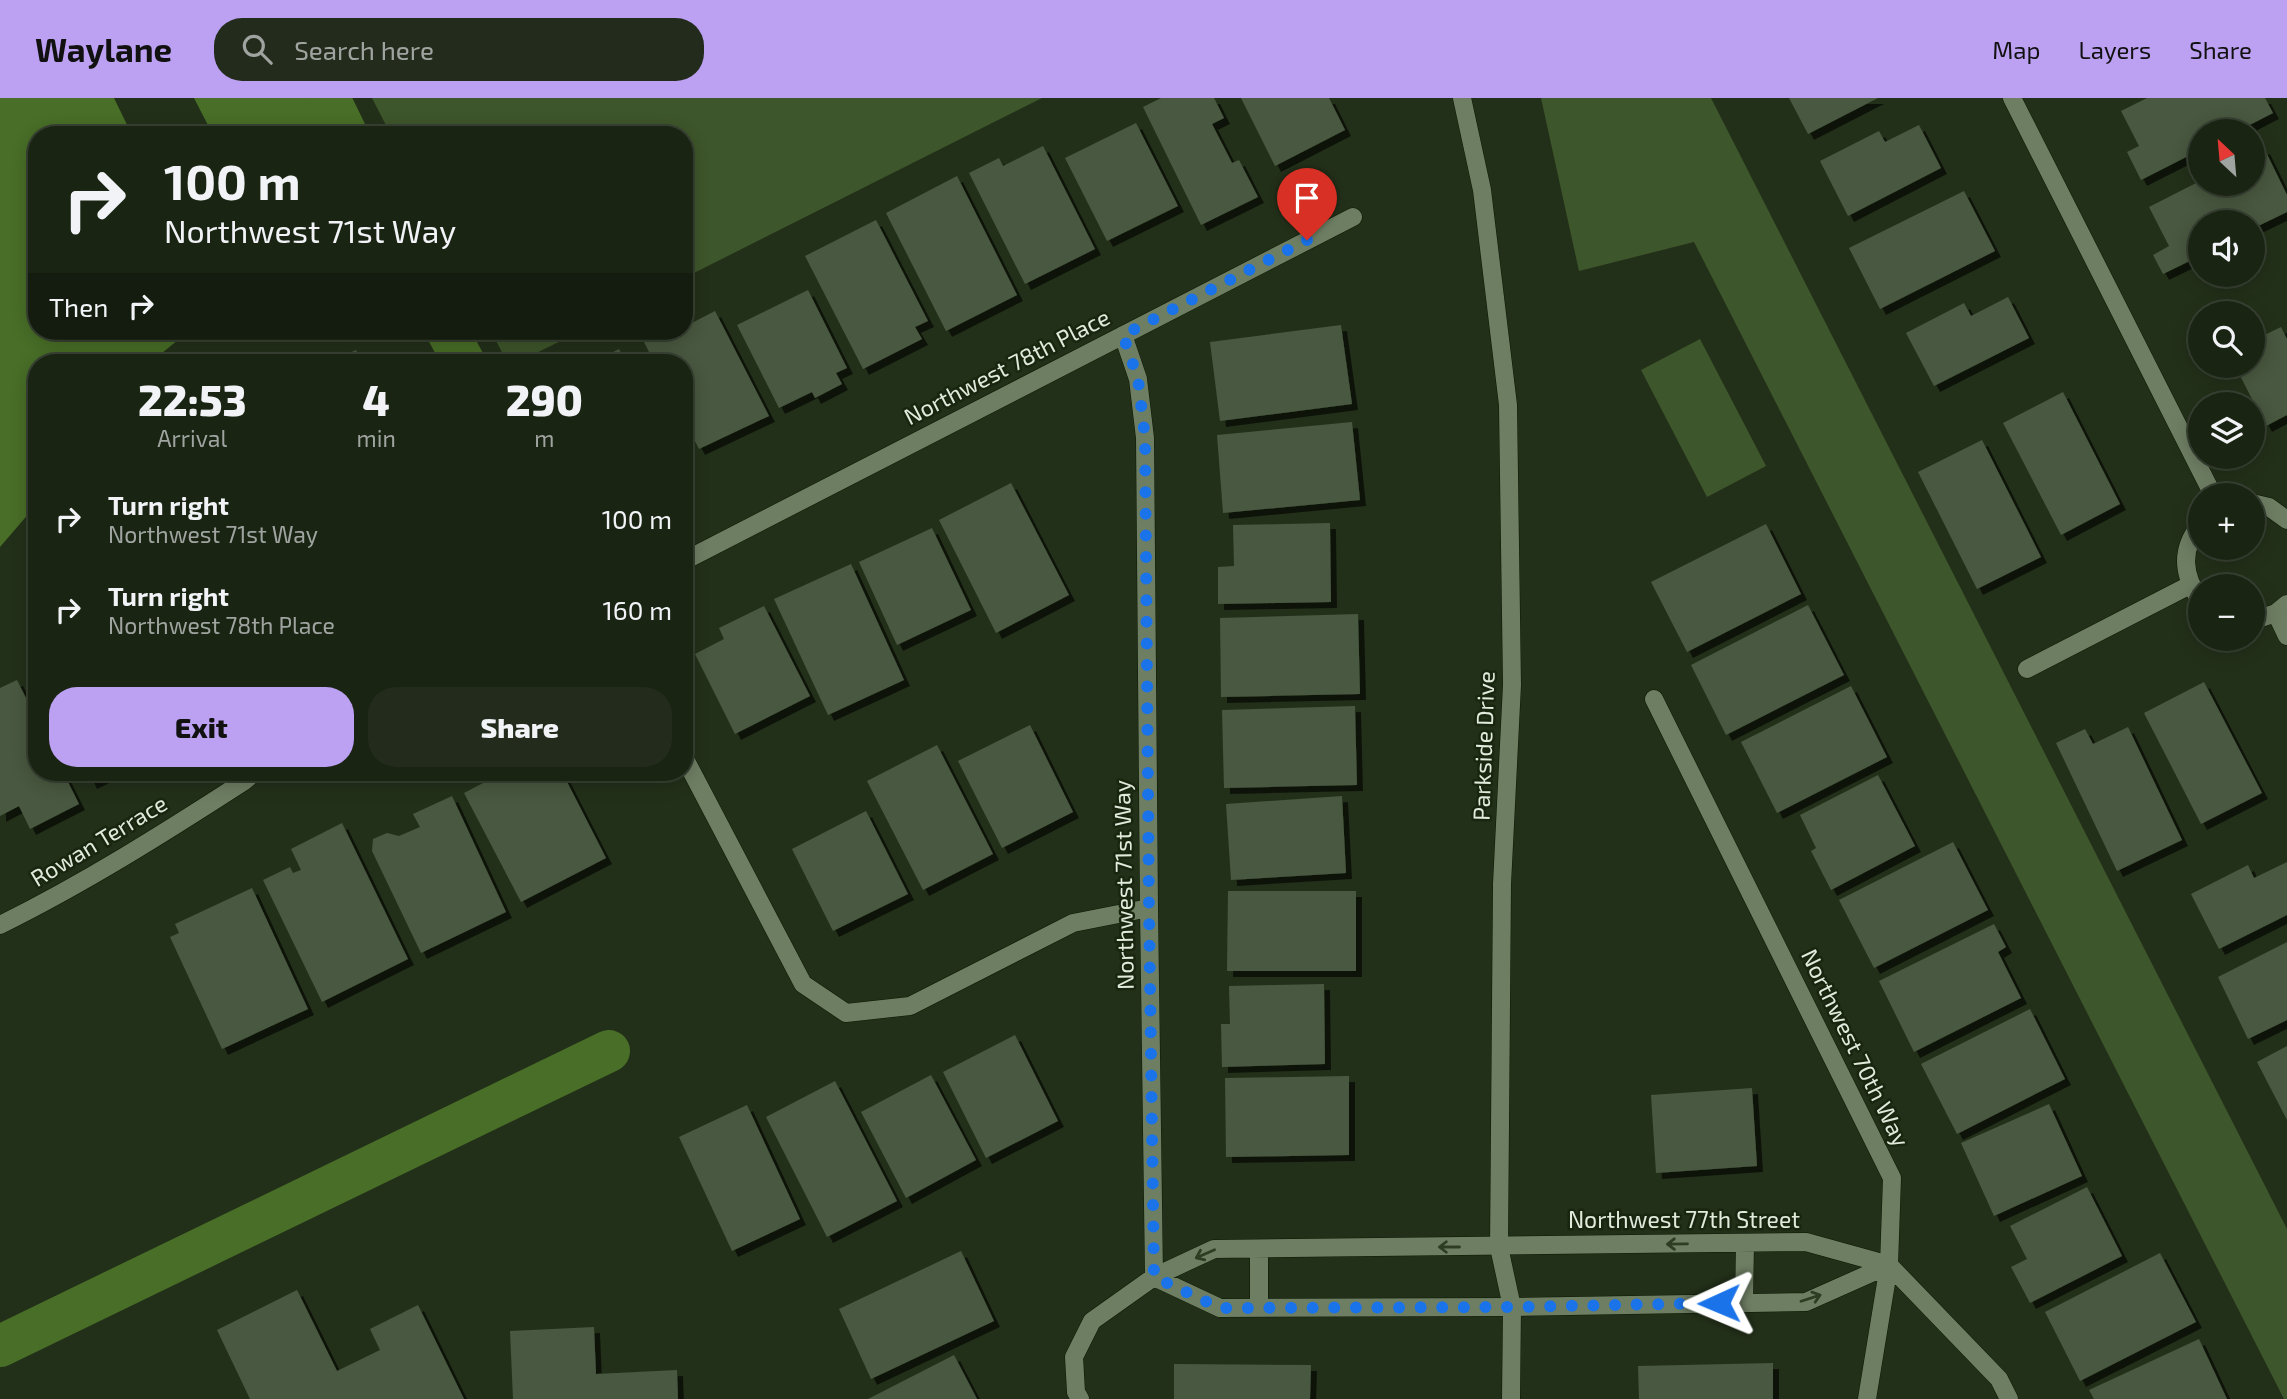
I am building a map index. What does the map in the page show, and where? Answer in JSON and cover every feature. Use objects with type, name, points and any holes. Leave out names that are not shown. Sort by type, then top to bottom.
[{"type":"street","name":"Parkside Drive","points":[[1462,98],[1482,190],[1508,405],[1512,685],[1502,884],[1499,1247],[1512,1307],[1511,1399]]},
{"type":"street","points":[[2012,98],[2207,483]]},
{"type":"street","name":"Northwest 78th Place","points":[[693,556],[1353,217]]},
{"type":"street","name":"Northwest 71st Way","points":[[1123,335],[1138,379],[1145,438],[1154,1277]]},
{"type":"street","points":[[2265,506],[2287,520]]},
{"type":"street","points":[[2188,547],[2188,576]]},
{"type":"street","points":[[2027,669],[2188,586]]},
{"type":"street","points":[[2281,609],[2287,636]]},
{"type":"street","name":"Northwest 70th Way","points":[[1654,699],[1892,1178],[1889,1265],[1867,1399]]},
{"type":"street","points":[[693,774],[803,984],[846,1013],[910,1006],[1073,923],[1149,908]]},
{"type":"street","name":"Rowan Terrace","points":[[0,925],[138,850],[244,781]]},
{"type":"street","name":"Northwest 77th Street","points":[[1154,1277],[1214,1249],[1806,1242],[1889,1265]]},
{"type":"street","points":[[1744,1303],[1745,1243]]},
{"type":"street","points":[[1259,1249],[1259,1308]]},
{"type":"street","points":[[1080,1399],[1076,1391],[1074,1357],[1092,1321],[1154,1277],[1220,1308],[1512,1307],[1805,1302],[1889,1265],[1999,1379],[2009,1399]]},
{"type":"shaded area","points":[[0,98],[114,98],[128,126],[28,126],[28,340],[178,340],[161,354],[28,354],[28,514],[0,547]]},
{"type":"shaded area","points":[[194,98],[329,98],[343,126],[208,126]]},
{"type":"shaded area","points":[[372,98],[1042,98],[693,273],[693,126],[386,126]]},
{"type":"shaded area","points":[[1541,98],[1711,98],[2287,1229],[2287,1399],[2284,1399],[1694,242],[1579,271]]},
{"type":"shaded area","points":[[1700,339],[1766,466],[1707,497],[1641,370]]},
{"type":"shaded area","points":[[496,340],[563,340],[534,354],[503,354]]},
{"type":"building","points":[[1161,98],[1214,98],[1224,118],[1212,124],[1232,163],[1239,160],[1258,197],[1201,225],[1143,107]]},
{"type":"building","points":[[1241,98],[1329,98],[1345,130],[1275,166]]},
{"type":"building","points":[[1789,98],[1878,98],[1808,134]]},
{"type":"building","points":[[2147,98],[2265,98],[2273,113],[2261,119],[2188,119],[2188,156],[2141,180],[2127,152],[2139,146],[2121,111]]},
{"type":"building","points":[[1136,123],[1178,206],[1107,241],[1065,158]]},
{"type":"building","points":[[1919,125],[1941,168],[1848,216],[1820,161],[1879,131],[1885,142]]},
{"type":"building","points":[[1043,146],[1095,249],[1025,284],[969,173],[999,158],[1003,166]]},
{"type":"building","points":[[2265,150],[2287,195],[2287,212],[2265,223],[2265,210],[2188,210],[2188,262],[2163,274],[2153,255],[2169,246],[2149,207],[2188,187],[2188,196],[2265,196]]},
{"type":"building","points":[[957,176],[1017,295],[946,331],[886,213]]},
{"type":"building","points":[[1964,191],[1995,251],[1880,309],[1849,248]]},
{"type":"building","points":[[876,220],[928,321],[915,327],[922,339],[863,369],[805,256]]},
{"type":"building","points":[[808,290],[847,368],[836,373],[842,384],[815,398],[812,392],[779,408],[737,325]]},
{"type":"building","points":[[2008,297],[2029,338],[1934,386],[1906,333],[1964,303],[1971,316]]},
{"type":"building","points":[[715,311],[769,416],[699,449],[693,437],[693,354],[650,354],[643,340],[693,340],[693,322]]},
{"type":"building","points":[[1341,325],[1352,404],[1220,421],[1210,342]]},
{"type":"building","points":[[2281,327],[2287,339],[2287,415],[2266,426],[2265,392],[2248,392],[2241,378],[2265,378],[2265,335]]},
{"type":"building","points":[[619,349],[622,354],[609,354]]},
{"type":"building","points":[[2063,392],[2120,504],[2061,535],[2003,423]]},
{"type":"building","points":[[1352,422],[1360,500],[1223,513],[1217,435]]},
{"type":"building","points":[[1982,440],[2041,557],[1977,589],[1918,472]]},
{"type":"building","points":[[1011,483],[1069,595],[996,633],[939,520]]},
{"type":"building","points":[[1330,523],[1331,602],[1218,604],[1218,567],[1234,566],[1233,525]]},
{"type":"building","points":[[1766,524],[1801,594],[1687,652],[1651,582]]},
{"type":"building","points":[[932,528],[971,610],[897,645],[859,562]]},
{"type":"building","points":[[851,564],[904,680],[828,715],[774,599]]},
{"type":"building","points":[[1808,605],[1844,675],[1726,735],[1691,665]]},
{"type":"building","points":[[764,606],[810,696],[735,734],[695,654],[724,639],[719,628]]},
{"type":"building","points":[[1358,614],[1360,694],[1221,697],[1220,618]]},
{"type":"building","points":[[17,680],[28,702],[28,781],[68,781],[79,804],[30,829],[19,806],[0,816],[0,688]]},
{"type":"building","points":[[2204,682],[2262,793],[2201,824],[2144,713]]},
{"type":"building","points":[[1851,686],[1887,757],[1777,813],[1741,742]]},
{"type":"building","points":[[1355,706],[1357,785],[1224,788],[1222,710]]},
{"type":"building","points":[[1030,725],[1073,812],[1002,848],[958,761]]},
{"type":"building","points":[[2128,727],[2182,840],[2117,871],[2056,743],[2085,729],[2093,744]]},
{"type":"building","points":[[937,745],[993,854],[923,890],[867,781]]},
{"type":"building","points":[[1878,775],[1915,846],[1831,890],[1811,851],[1816,848],[1800,815]]},
{"type":"building","points":[[567,781],[606,858],[521,902],[464,793],[485,782]]},
{"type":"building","points":[[452,796],[506,912],[421,953],[372,851],[373,839],[387,833],[399,836],[420,827],[413,814]]},
{"type":"building","points":[[1342,796],[1346,873],[1231,880],[1226,804]]},
{"type":"building","points":[[866,811],[908,894],[833,931],[792,849]]},
{"type":"building","points":[[342,823],[408,959],[322,1002],[263,880],[290,867],[293,873],[301,870],[291,849]]},
{"type":"building","points":[[1953,842],[1988,910],[1874,968],[1839,900]]},
{"type":"building","points":[[2287,862],[2287,915],[2219,949],[2191,894],[2248,865],[2254,878]]},
{"type":"building","points":[[252,888],[308,1009],[222,1049],[170,937],[179,933],[175,924]]},
{"type":"building","points":[[1228,891],[1356,891],[1356,971],[1227,971]]},
{"type":"building","points":[[1994,924],[2006,947],[1998,952],[2021,998],[1914,1052],[1879,981]]},
{"type":"building","points":[[2287,942],[2287,1020],[2248,1039],[2218,977]]},
{"type":"building","points":[[1324,984],[1325,1064],[1222,1067],[1221,1024],[1230,1024],[1229,986]]},
{"type":"building","points":[[2030,1009],[2065,1079],[1957,1134],[1921,1064]]},
{"type":"building","points":[[1015,1035],[1058,1121],[986,1158],[943,1072]]},
{"type":"building","points":[[2287,1046],[2287,1120],[2257,1062]]},
{"type":"building","points":[[931,1075],[976,1160],[906,1198],[861,1112]]},
{"type":"building","points":[[1349,1076],[1349,1155],[1226,1157],[1225,1078]]},
{"type":"building","points":[[835,1081],[897,1201],[827,1237],[766,1117]]},
{"type":"building","points":[[1752,1088],[1757,1166],[1656,1173],[1651,1095]]},
{"type":"building","points":[[2049,1104],[2082,1176],[1994,1216],[1961,1143]]},
{"type":"building","points":[[747,1105],[800,1219],[732,1251],[679,1137]]},
{"type":"building","points":[[2087,1187],[2122,1256],[2030,1303],[2011,1267],[2027,1259],[2010,1226]]},
{"type":"building","points":[[961,1251],[994,1321],[871,1379],[839,1309]]},
{"type":"building","points":[[2160,1253],[2196,1322],[2080,1381],[2045,1312]]},
{"type":"building","points":[[297,1290],[337,1371],[380,1350],[370,1329],[418,1305],[464,1399],[250,1399],[217,1330]]},
{"type":"building","points":[[594,1327],[596,1374],[677,1370],[678,1399],[513,1399],[510,1331]]},
{"type":"building","points":[[2199,1339],[2227,1399],[2094,1399],[2089,1390]]},
{"type":"building","points":[[954,1355],[977,1399],[868,1399]]},
{"type":"building","points":[[1773,1363],[1773,1399],[1639,1399],[1638,1366]]},
{"type":"building","points":[[1174,1364],[1311,1365],[1310,1399],[1174,1399]]},
{"type":"waterway","points":[[329,98],[343,126]]},
{"type":"waterway","points":[[452,340],[460,354]]},
{"type":"waterway","points":[[0,1346],[609,1051]]},
{"type":"route","points":[[1307,240],[1123,335],[1138,379],[1145,438],[1154,1277],[1220,1308],[1719,1303]]}]
